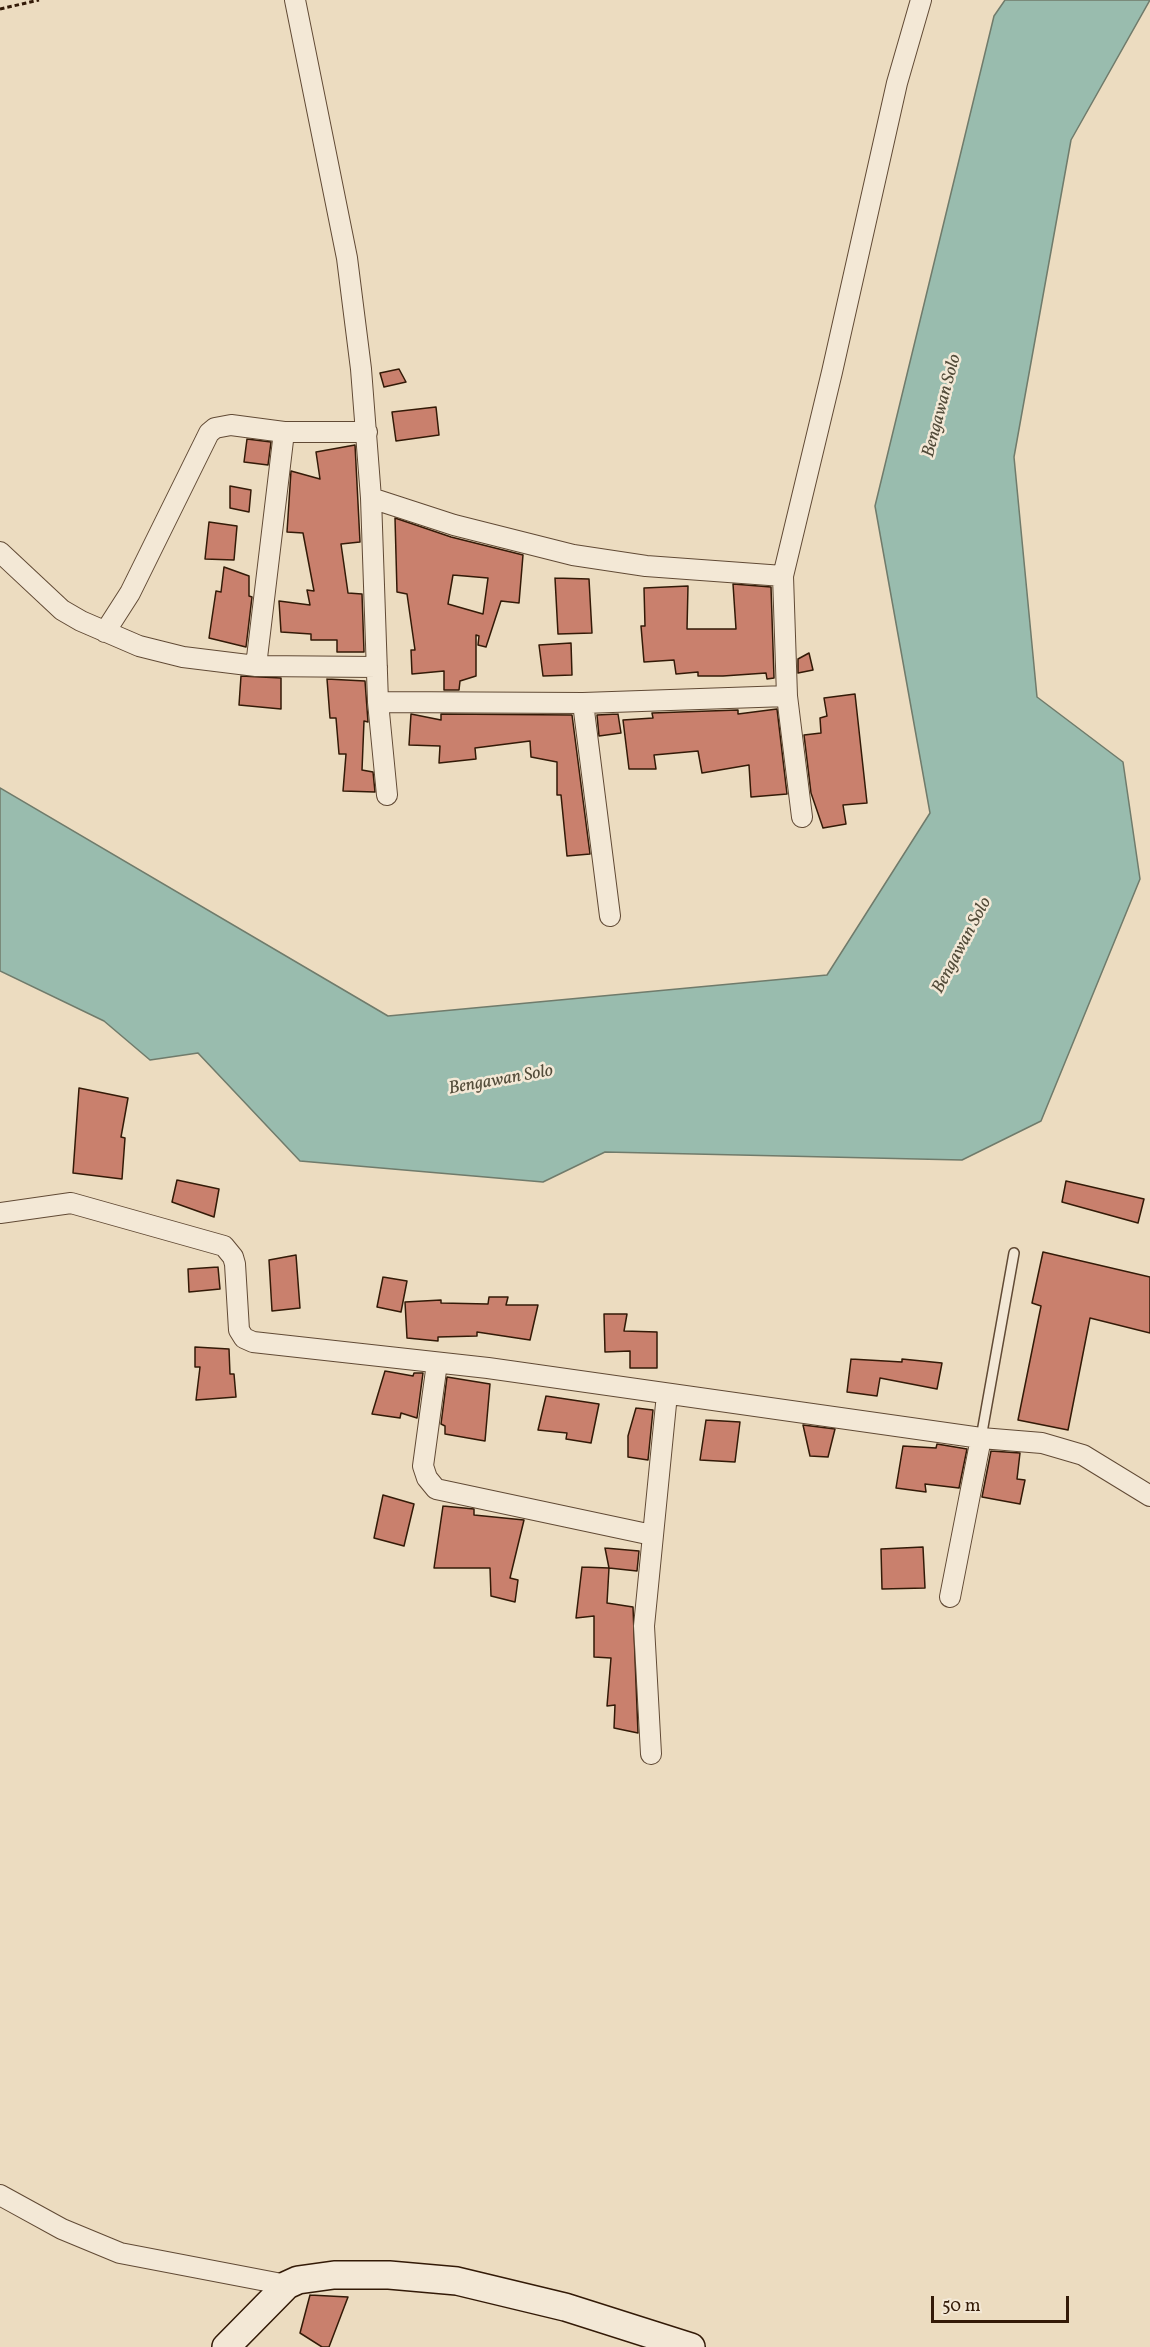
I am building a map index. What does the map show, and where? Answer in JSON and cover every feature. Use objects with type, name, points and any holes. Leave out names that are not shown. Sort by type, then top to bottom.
[{"type":"street","points":[[296,0],[347,258],[367,432],[378,702],[387,795]]},
{"type":"street","points":[[802,817],[787,696],[783,576],[832,372],[897,82],[921,0]]},
{"type":"street","points":[[105,632],[130,593],[208,433],[215,428],[231,425],[284,432],[367,432]]},
{"type":"street","points":[[256,666],[284,432]]},
{"type":"street","points":[[371,498],[454,525],[573,555],[646,566],[783,576]]},
{"type":"street","points":[[0,552],[62,610],[139,646],[183,657],[256,666],[377,667]]},
{"type":"street","points":[[378,702],[583,703],[787,696]]},
{"type":"street","points":[[583,703],[610,916]]},
{"type":"street","points":[[5,1212],[71,1203],[224,1246],[233,1257],[235,1264],[239,1330],[244,1338],[253,1342],[437,1363],[981,1437],[1042,1443],[1071,1450],[1150,1496]]},
{"type":"street","points":[[437,1363],[424,1458],[424,1473],[430,1484],[447,1493],[652,1535]]},
{"type":"street","points":[[651,1754],[644,1626],[667,1394]]},
{"type":"street","points":[[950,1597],[981,1437]]},
{"type":"street","points":[[0,2195],[62,2229],[120,2253],[287,2286]]},
{"type":"street","points":[[226,2347],[287,2286],[298,2280],[320,2275],[389,2275],[457,2281],[515,2293],[691,2347]]},
{"type":"lane","points":[[981,1437],[1014,1253]]},
{"type":"path","points":[[0,9],[39,0]]},
{"type":"water","name":"Bengawan Solo","points":[[1005,0],[1150,0],[1071,140],[1014,457],[1037,697],[1123,762],[1140,879],[1041,1121],[962,1160],[605,1152],[543,1182],[300,1161],[198,1053],[150,1060],[104,1021],[0,971],[0,788],[388,1016],[827,975],[930,813],[875,506],[994,16]]},
{"type":"building","points":[[399,369],[406,382],[384,387],[380,373]]},
{"type":"building","points":[[436,407],[439,435],[396,441],[392,412]]},
{"type":"building","points":[[247,439],[271,442],[268,465],[244,462]]},
{"type":"building","points":[[355,445],[360,542],[341,544],[348,593],[362,594],[364,652],[337,652],[337,640],[311,640],[311,634],[281,632],[279,601],[310,605],[307,590],[314,591],[303,533],[287,532],[291,471],[320,479],[316,452]]},
{"type":"building","points":[[230,486],[251,490],[249,512],[230,508]]},
{"type":"building","points":[[395,518],[451,537],[523,555],[519,603],[501,601],[486,647],[478,645],[479,636],[476,635],[476,676],[460,681],[459,690],[444,690],[444,671],[412,674],[411,650],[415,650],[407,594],[397,592]],"holes":[[[453,575],[488,578],[483,614],[448,604]]]},
{"type":"building","points":[[209,522],[237,526],[234,560],[205,559]]},
{"type":"building","points":[[224,567],[249,576],[249,596],[252,597],[246,647],[209,638],[216,591],[221,592]]},
{"type":"building","points":[[555,578],[589,579],[592,633],[558,634]]},
{"type":"building","points":[[733,584],[771,587],[774,678],[767,679],[766,673],[723,676],[698,676],[698,672],[676,674],[674,660],[644,662],[641,626],[645,626],[644,588],[688,586],[687,629],[736,629]]},
{"type":"building","points":[[571,643],[572,675],[543,676],[539,645]]},
{"type":"building","points":[[809,653],[813,670],[798,673],[798,659]]},
{"type":"building","points":[[241,676],[281,678],[281,709],[239,705]]},
{"type":"building","points":[[327,679],[365,681],[368,722],[364,721],[362,770],[373,772],[375,792],[343,791],[346,754],[339,754],[336,718],[330,718]]},
{"type":"building","points":[[855,694],[867,803],[843,805],[846,824],[823,828],[811,793],[804,735],[821,733],[820,718],[827,716],[824,698]]},
{"type":"building","points":[[777,709],[787,794],[751,797],[749,765],[702,773],[698,751],[654,755],[656,769],[629,769],[623,720],[653,718],[652,713],[738,710],[738,714]]},
{"type":"building","points":[[411,714],[441,720],[441,714],[572,715],[590,854],[567,856],[561,795],[557,795],[557,762],[531,757],[530,741],[475,748],[476,759],[439,763],[440,746],[409,745]]},
{"type":"building","points":[[618,714],[621,733],[599,736],[597,715]]},
{"type":"building","points":[[79,1088],[128,1098],[121,1137],[125,1138],[122,1179],[73,1173]]},
{"type":"building","points":[[177,1180],[219,1189],[214,1217],[172,1202]]},
{"type":"building","points":[[1066,1181],[1144,1199],[1138,1223],[1062,1202]]},
{"type":"building","points":[[1043,1252],[1150,1277],[1150,1333],[1090,1318],[1068,1430],[1018,1420],[1041,1306],[1032,1303]]},
{"type":"building","points":[[296,1255],[300,1308],[272,1311],[269,1260]]},
{"type":"building","points":[[218,1267],[220,1289],[189,1292],[188,1269]]},
{"type":"building","points":[[383,1277],[407,1281],[401,1312],[377,1307]]},
{"type":"building","points":[[489,1297],[508,1297],[506,1305],[538,1305],[530,1340],[477,1332],[477,1336],[438,1337],[438,1341],[407,1338],[405,1302],[441,1300],[441,1303],[488,1304]]},
{"type":"building","points":[[604,1314],[627,1314],[624,1331],[657,1332],[657,1368],[630,1368],[630,1351],[605,1352]]},
{"type":"building","points":[[195,1347],[229,1349],[230,1374],[234,1374],[236,1397],[196,1400],[200,1367],[195,1367]]},
{"type":"building","points":[[851,1359],[902,1362],[902,1359],[942,1363],[937,1389],[880,1378],[877,1396],[847,1392]]},
{"type":"building","points":[[385,1371],[413,1376],[414,1373],[423,1373],[417,1418],[401,1413],[400,1418],[372,1414]]},
{"type":"building","points":[[447,1377],[490,1384],[485,1441],[445,1434],[445,1426],[441,1424]]},
{"type":"building","points":[[546,1396],[599,1404],[591,1443],[566,1439],[567,1433],[538,1430]]},
{"type":"building","points":[[636,1408],[653,1410],[648,1460],[628,1457],[628,1436]]},
{"type":"building","points":[[706,1420],[740,1422],[735,1462],[700,1460]]},
{"type":"building","points":[[803,1425],[835,1429],[828,1457],[810,1456]]},
{"type":"building","points":[[937,1444],[967,1449],[959,1488],[925,1484],[926,1492],[896,1488],[903,1446],[936,1448]]},
{"type":"building","points":[[991,1451],[1020,1453],[1017,1479],[1025,1480],[1020,1504],[982,1497]]},
{"type":"building","points":[[383,1495],[414,1504],[404,1546],[374,1538]]},
{"type":"building","points":[[443,1506],[474,1509],[474,1515],[524,1520],[510,1578],[518,1580],[515,1602],[491,1596],[490,1568],[434,1568]]},
{"type":"building","points":[[923,1547],[925,1588],[882,1589],[881,1549]]},
{"type":"building","points":[[605,1548],[639,1551],[637,1571],[609,1568]]},
{"type":"building","points":[[582,1567],[609,1568],[607,1603],[633,1607],[638,1733],[614,1728],[615,1705],[607,1706],[611,1658],[594,1657],[594,1616],[576,1618]]},
{"type":"building","points":[[310,2295],[348,2297],[329,2347],[322,2347],[300,2333]]}]
